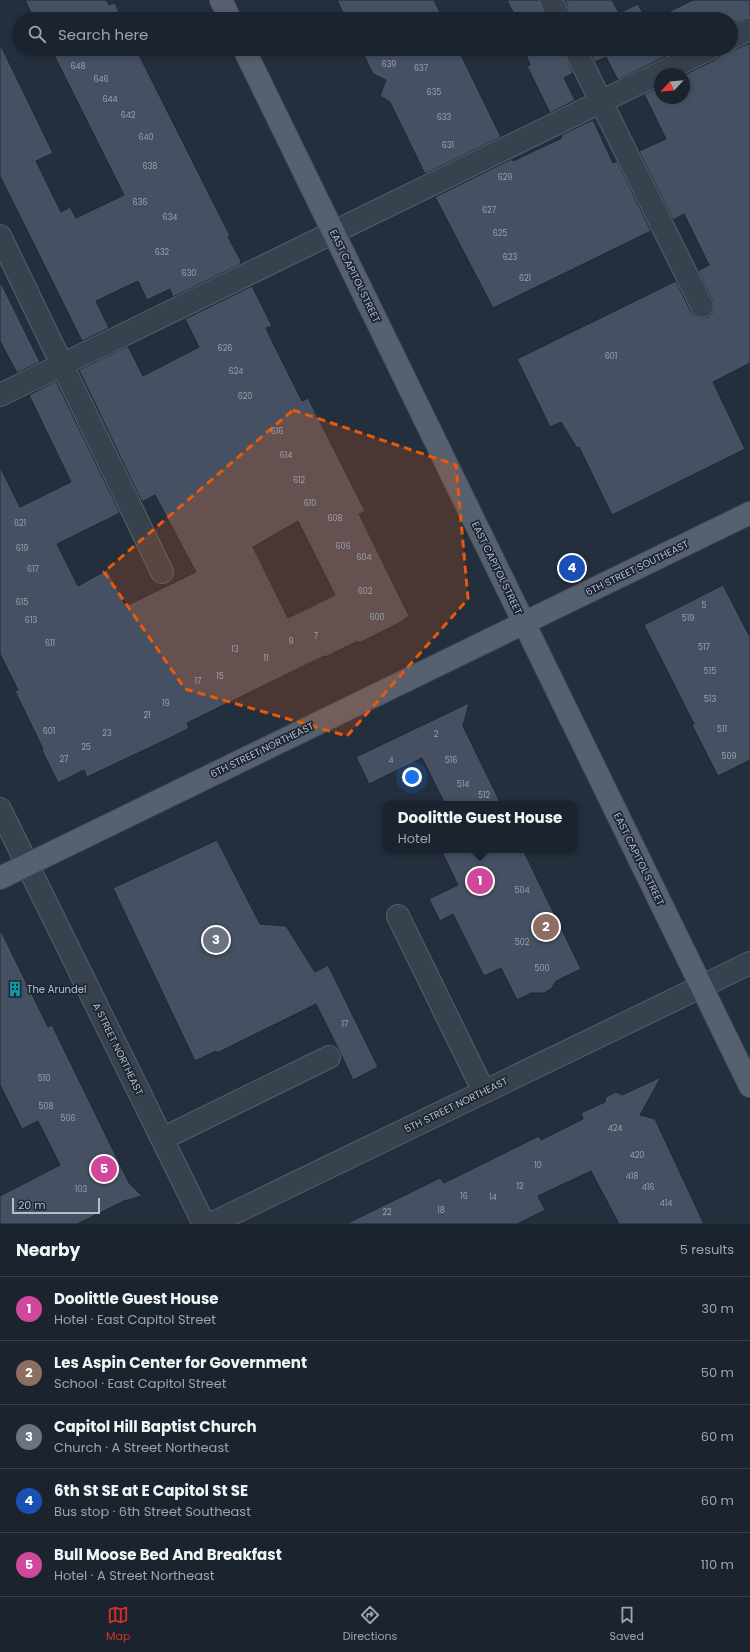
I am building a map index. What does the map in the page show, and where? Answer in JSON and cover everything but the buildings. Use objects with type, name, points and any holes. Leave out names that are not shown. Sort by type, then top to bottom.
[{"type":"main road","points":[[221,0],[227,12]]},
{"type":"main road","name":"EAST CAPITOL STREET","points":[[247,56],[750,1086]]},
{"type":"main road","name":"6TH STREET SOUTHEAST","points":[[524,623],[750,513]]},
{"type":"main road","name":"6TH STREET NORTHEAST","points":[[0,878],[524,623]]},
{"type":"street","points":[[551,0],[557,12]]},
{"type":"street","points":[[738,35],[750,29]]},
{"type":"street","points":[[578,56],[702,306]]},
{"type":"street","points":[[0,395],[695,56]]},
{"type":"street","points":[[0,236],[162,572]]},
{"type":"street","name":"A STREET NORTHEAST","points":[[0,809],[204,1224]]},
{"type":"street","points":[[398,916],[484,1092]]},
{"type":"street","name":"5TH STREET NORTHEAST","points":[[211,1224],[750,963]]},
{"type":"street","points":[[162,1139],[328,1057]]},
{"type":"highlighted area","points":[[293,410],[456,465],[468,599],[347,736],[185,689],[104,572]]},
{"type":"place","name":"6th St SE at E Capitol St SE","points":[[572,568]]},
{"type":"place","name":"Doolittle Guest House","points":[[480,881]]},
{"type":"place","name":"Les Aspin Center for Government","points":[[546,927]]},
{"type":"place","name":"Capitol Hill Baptist Church","points":[[216,940]]},
{"type":"place","name":"The Arundel","points":[[15,989]]},
{"type":"place","name":"Bull Moose Bed And Breakfast","points":[[104,1169]]}]
